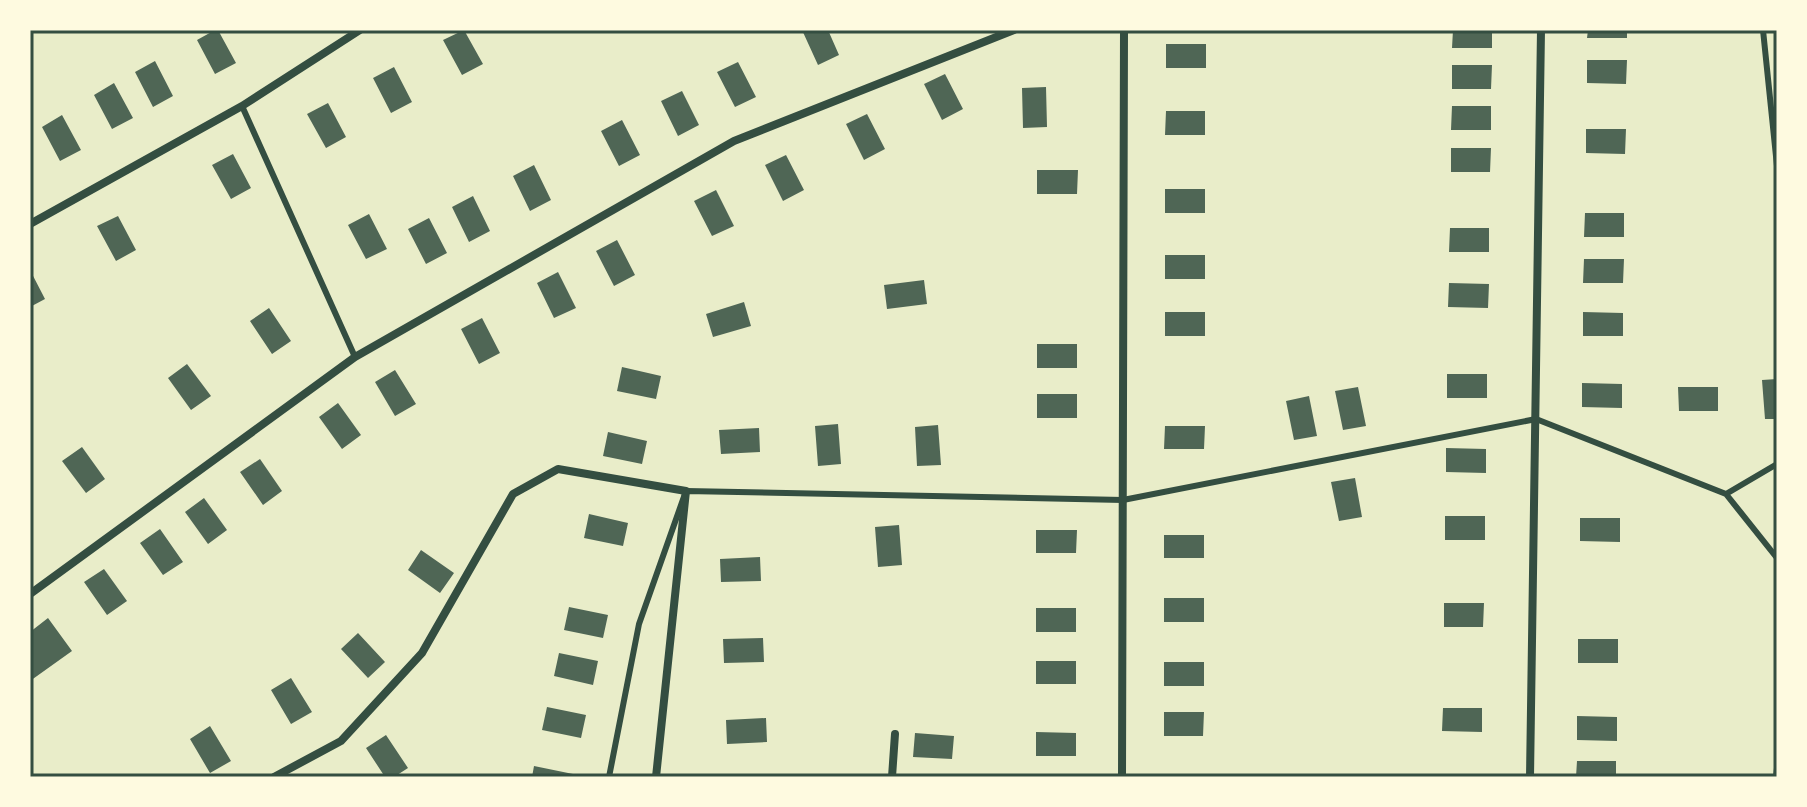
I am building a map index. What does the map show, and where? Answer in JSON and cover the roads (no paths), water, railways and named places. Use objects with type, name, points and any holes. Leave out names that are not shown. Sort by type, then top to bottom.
[{"type":"street","points":[[30,594],[355,357],[734,141],[1014,30]]},
{"type":"street","points":[[1122,777],[1124,30]]},
{"type":"street","points":[[1530,777],[1541,30]]},
{"type":"street","points":[[30,224],[242,106],[355,31]]},
{"type":"street","points":[[274,777],[341,741],[422,653],[513,494],[558,469],[686,491],[656,777]]},
{"type":"street","points":[[892,777],[895,734]]},
{"type":"lane","points":[[1763,30],[1777,166]]},
{"type":"lane","points":[[242,106],[355,357]]},
{"type":"lane","points":[[609,777],[639,624],[686,491],[1123,500],[1536,419],[1726,494],[1777,558]]},
{"type":"lane","points":[[1726,494],[1777,464]]},
{"type":"lane","points":[[1776,777],[1777,768]]}]
